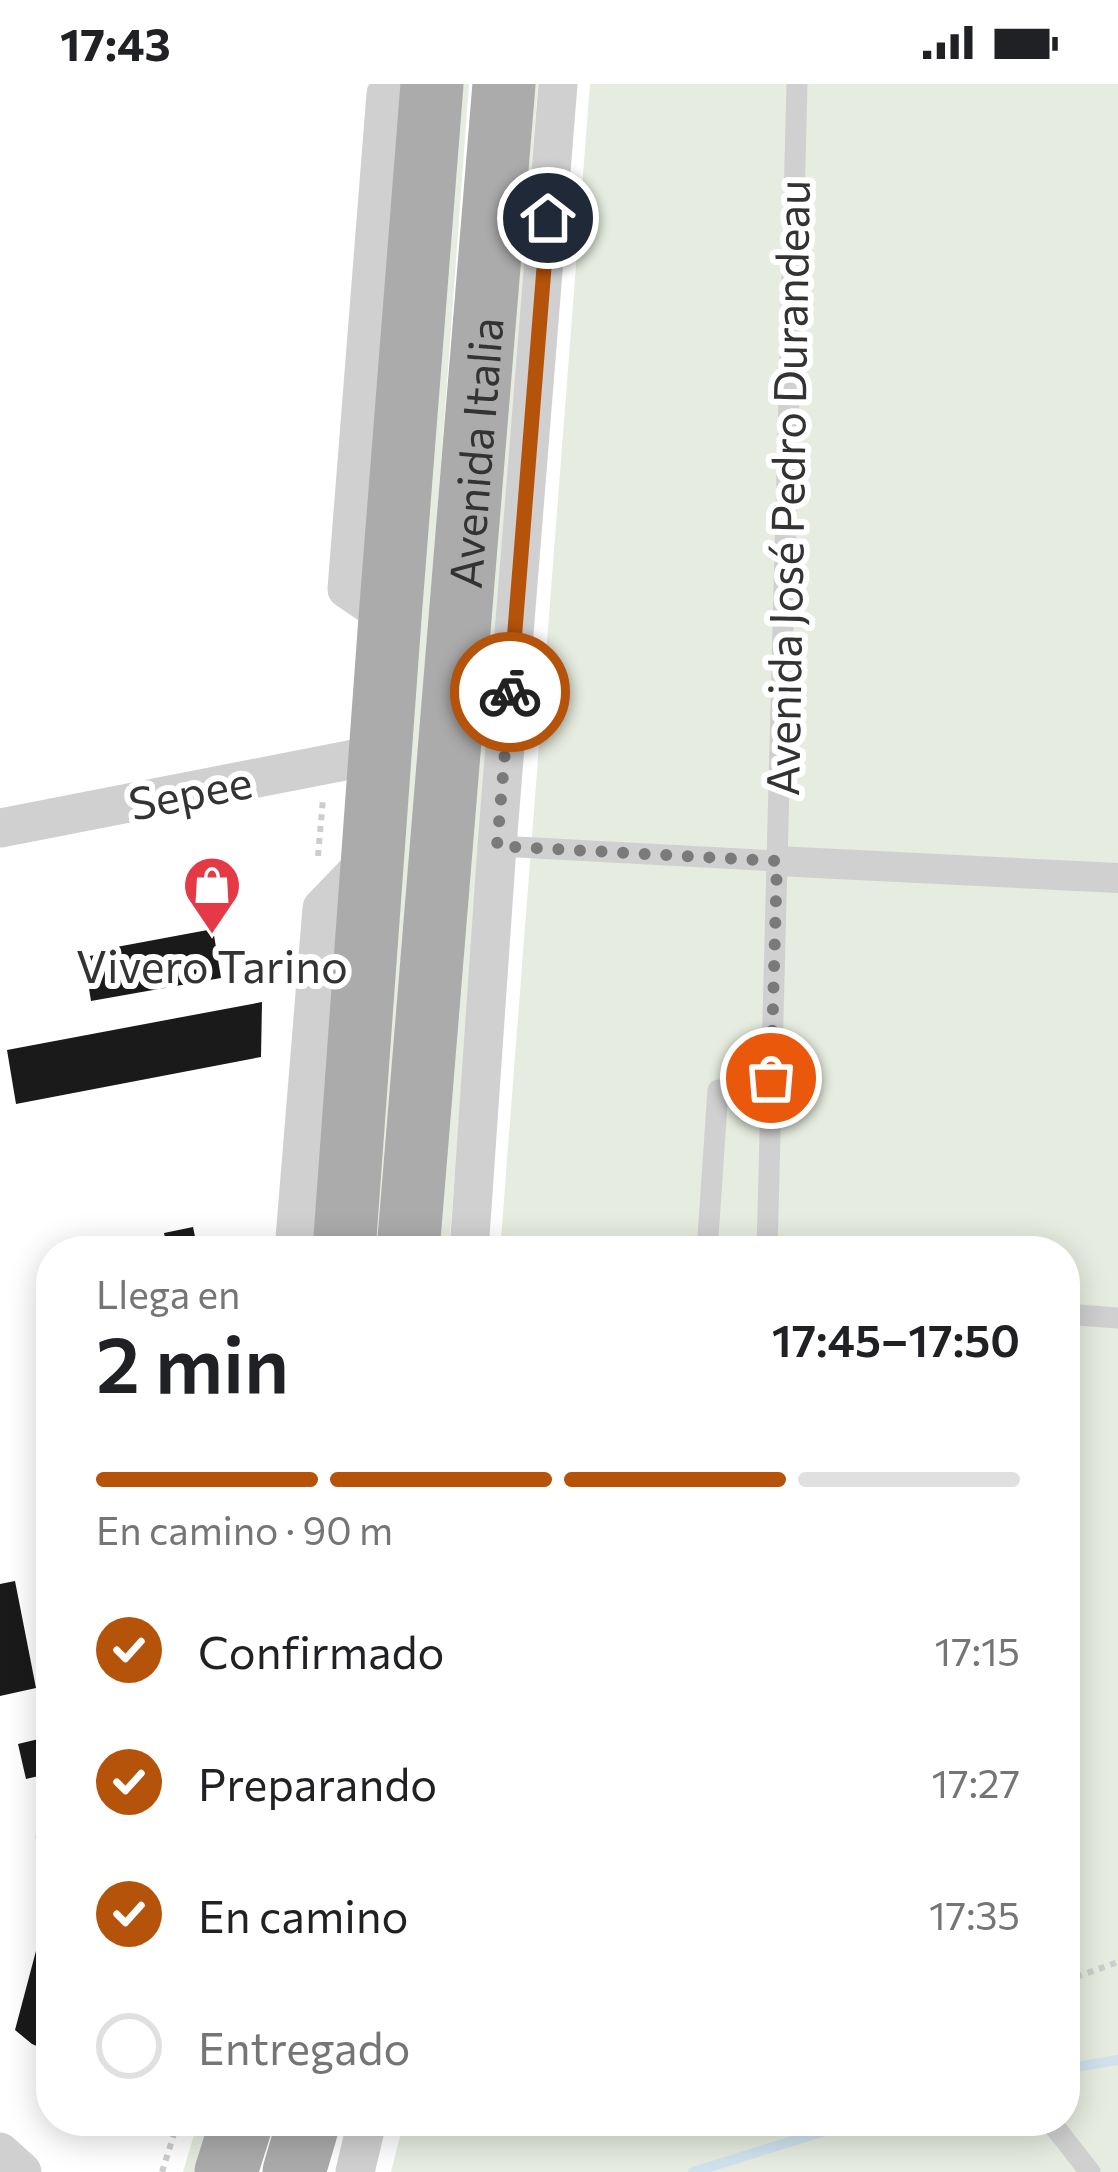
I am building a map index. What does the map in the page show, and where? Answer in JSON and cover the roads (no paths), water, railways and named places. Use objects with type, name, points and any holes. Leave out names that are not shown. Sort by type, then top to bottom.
[{"type":"main road","name":"Avenida Italia","points":[[345,1236],[432,84]]},
{"type":"main road","name":"Avenida Italia","points":[[409,1236],[504,84]]},
{"type":"main road","points":[[226,2172],[237,2136]]},
{"type":"main road","points":[[294,2172],[305,2136]]},
{"type":"street","name":"Avenida Italia","points":[[390,618],[346,589],[386,94],[400,84]]},
{"type":"street","name":"Avenida Italia","points":[[470,1236],[558,84]]},
{"type":"street","name":"Sepee","points":[[0,828],[380,754]]},
{"type":"street","points":[[295,1236],[322,908],[373,855]]},
{"type":"street","points":[[777,861],[1118,878]]},
{"type":"street","points":[[355,2172],[364,2136]]},
{"type":"street","points":[[0,2152],[22,2172]]},
{"type":"lane","name":"Avenida José Pedro Durandeau","points":[[767,1236],[796,84]]},
{"type":"lane","points":[[497,846],[777,861]]},
{"type":"lane","points":[[708,1236],[718,1090]]},
{"type":"lane","points":[[1080,1315],[1118,1318]]},
{"type":"lane","points":[[1062,2136],[1090,2172]]},
{"type":"waterway","points":[[1080,2066],[1118,2060]]},
{"type":"waterway","points":[[693,2172],[809,2136]]},
{"type":"place","name":"Vivero Tarino","points":[[212,936]]}]
